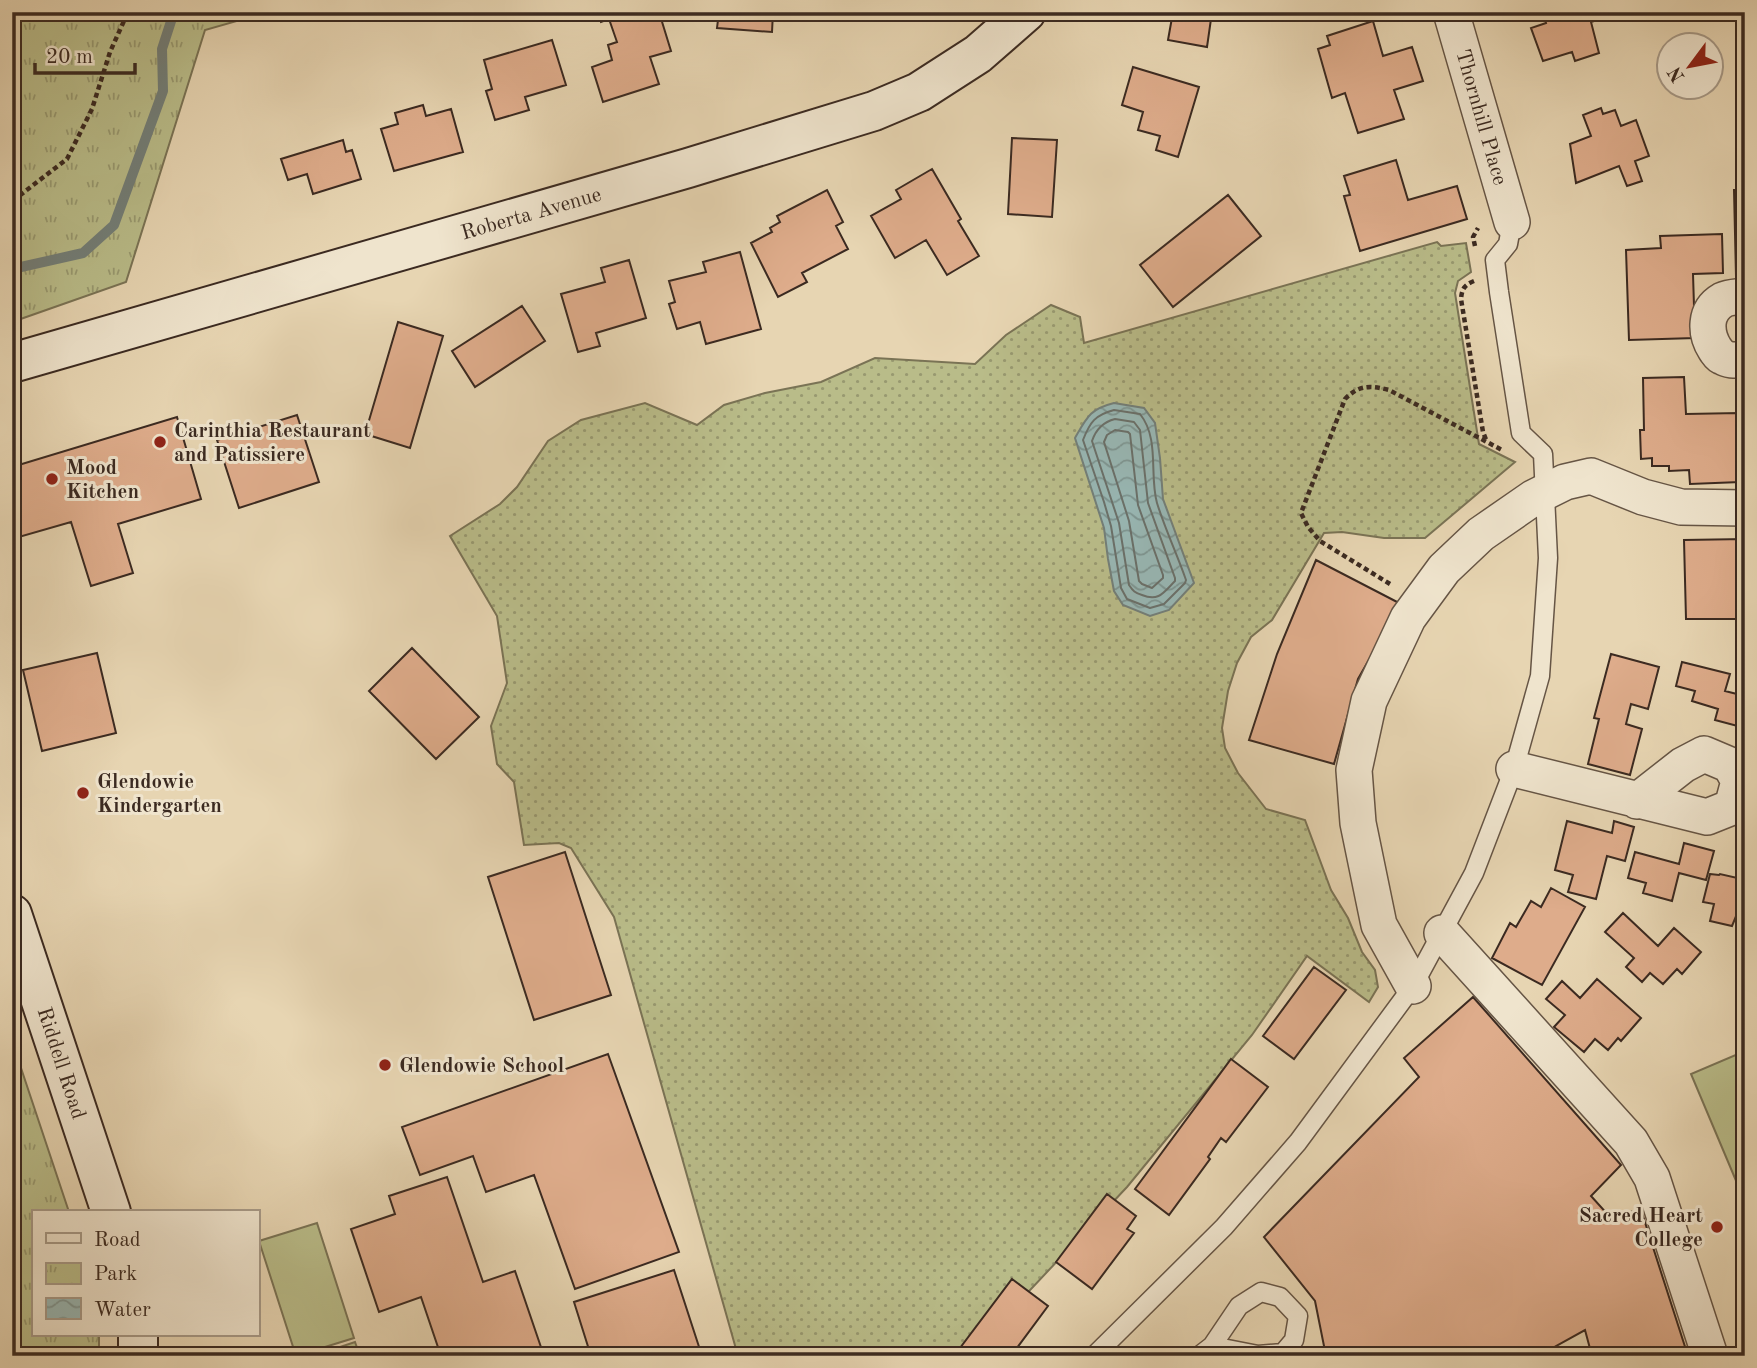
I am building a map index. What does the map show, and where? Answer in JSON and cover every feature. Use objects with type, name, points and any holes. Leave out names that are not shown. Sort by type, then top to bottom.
[{"type":"street","name":"Roberta Avenue","points":[[12,363],[713,161],[874,111],[919,92],[978,54],[1026,12]]},
{"type":"street","name":"Thornhill Place","points":[[1451,12],[1512,222]]},
{"type":"street","points":[[1745,296],[1724,299],[1708,318],[1707,327],[1710,342],[1720,357],[1745,360]]},
{"type":"street","points":[[1413,986],[1378,925],[1358,823],[1354,770],[1369,701],[1408,618],[1444,569],[1482,534],[1544,491],[1565,482],[1591,476],[1643,497],[1681,507],[1745,508]]},
{"type":"street","points":[[1514,769],[1637,801]]},
{"type":"street","name":"Riddell Road","points":[[12,914],[110,1210]]},
{"type":"street","points":[[1442,933],[1631,1142],[1652,1178],[1710,1356]]},
{"type":"street","points":[[121,1355],[137,1336]]},
{"type":"lane","points":[[1094,1356],[1224,1227],[1298,1142],[1413,986],[1474,873],[1514,769],[1541,676],[1548,558],[1543,454],[1521,433],[1495,260],[1508,244],[1512,222]]},
{"type":"lane","points":[[1261,1292],[1280,1297],[1298,1316],[1294,1339],[1283,1353],[1258,1355],[1206,1351],[1239,1306],[1261,1292]]},
{"type":"path","points":[[12,200],[67,159],[92,109],[110,52],[128,12]]},
{"type":"path","points":[[1476,251],[1474,237],[1478,227]]},
{"type":"path","points":[[1480,278],[1466,284],[1462,289],[1461,299],[1483,432],[1488,442]]},
{"type":"path","points":[[1397,589],[1320,541],[1301,513],[1345,400],[1355,390],[1375,386],[1389,390],[1511,454]]},
{"type":"path","points":[[12,1355],[121,1355]]},
{"type":"green space","points":[[12,12],[268,12],[205,30],[126,282],[12,322]]},
{"type":"green space","points":[[1437,242],[1441,246],[1466,243],[1471,272],[1458,281],[1455,293],[1479,444],[1515,462],[1425,538],[1324,533],[1272,620],[1251,637],[1237,663],[1228,691],[1222,728],[1225,748],[1238,773],[1266,809],[1305,820],[1331,890],[1348,918],[1362,952],[1375,970],[1378,987],[1369,1002],[1307,956],[1252,1035],[1127,1187],[968,1356],[738,1356],[614,917],[571,848],[559,843],[524,845],[514,782],[497,764],[491,726],[507,683],[497,616],[450,536],[500,504],[517,487],[548,441],[581,420],[645,403],[697,425],[724,405],[765,393],[821,382],[875,358],[975,364],[1006,335],[1051,305],[1080,317],[1084,343]]},
{"type":"green space","points":[[12,1041],[68,1210],[32,1210],[32,1336],[99,1336],[99,1356],[12,1356]]},
{"type":"green space","points":[[1745,1051],[1745,1202],[1691,1074]]},
{"type":"green space","points":[[317,1223],[354,1338],[296,1356],[259,1241]]},
{"type":"green space","points":[[355,1342],[360,1356],[313,1356]]},
{"type":"water","points":[[1114,403],[1144,408],[1155,423],[1163,499],[1194,583],[1169,610],[1150,616],[1123,605],[1114,591],[1104,528],[1075,438],[1090,415],[1099,408]]},
{"type":"building","points":[[598,12],[659,12],[671,51],[650,57],[659,84],[603,102],[592,67],[612,60],[608,45],[617,42],[609,19],[601,22]]},
{"type":"building","points":[[719,12],[773,12],[772,32],[717,28]]},
{"type":"building","points":[[1173,12],[1212,12],[1207,47],[1168,40]]},
{"type":"building","points":[[1543,12],[1621,12],[1591,22],[1599,53],[1575,61],[1572,52],[1543,61],[1531,28],[1546,23]]},
{"type":"building","points":[[1373,21],[1383,56],[1412,47],[1423,81],[1394,90],[1404,119],[1358,133],[1345,93],[1332,98],[1318,49],[1330,45],[1327,36]]},
{"type":"building","points":[[552,40],[566,85],[525,97],[529,110],[495,120],[486,91],[492,89],[484,60]]},
{"type":"building","points":[[1133,67],[1199,87],[1178,157],[1156,150],[1160,136],[1138,130],[1143,112],[1122,105]]},
{"type":"building","points":[[423,105],[426,116],[451,109],[463,152],[394,171],[381,129],[398,124],[395,113]]},
{"type":"building","points":[[1601,108],[1603,114],[1615,110],[1621,126],[1636,120],[1649,156],[1635,161],[1642,181],[1627,186],[1619,166],[1576,183],[1570,144],[1591,136],[1583,115]]},
{"type":"building","points":[[1012,138],[1057,140],[1052,217],[1008,214]]},
{"type":"building","points":[[343,140],[346,152],[352,150],[361,179],[313,194],[307,174],[288,180],[281,159]]},
{"type":"building","points":[[1396,160],[1408,200],[1457,186],[1467,219],[1360,251],[1344,196],[1350,195],[1344,176]]},
{"type":"building","points":[[932,169],[979,256],[947,275],[926,240],[895,258],[871,216],[901,199],[896,190]]},
{"type":"building","points":[[827,190],[843,222],[836,226],[848,249],[802,273],[807,282],[778,297],[751,243],[772,232],[770,228],[780,222],[777,216]]},
{"type":"building","points":[[1734,190],[1745,190],[1745,275],[1736,276]]},
{"type":"building","points":[[1228,195],[1261,236],[1173,307],[1140,265]]},
{"type":"building","points":[[1722,234],[1723,273],[1693,274],[1695,338],[1629,340],[1626,250],[1661,248],[1660,236]]},
{"type":"building","points":[[740,252],[761,329],[706,344],[700,322],[677,329],[669,304],[675,302],[669,281],[706,272],[703,262]]},
{"type":"building","points":[[629,260],[646,318],[596,333],[600,346],[578,352],[561,294],[605,282],[601,268]]},
{"type":"building","points":[[522,306],[545,341],[475,387],[452,351]]},
{"type":"building","points":[[398,322],[443,336],[410,448],[365,434]]},
{"type":"building","points":[[1684,377],[1686,414],[1739,413],[1739,417],[1745,417],[1745,469],[1740,469],[1740,482],[1690,484],[1689,470],[1669,471],[1669,466],[1652,466],[1652,458],[1641,459],[1640,430],[1644,430],[1643,378]]},
{"type":"building","points":[[297,415],[319,482],[239,508],[217,440]]},
{"type":"building","points":[[177,417],[201,499],[118,524],[133,573],[91,586],[71,522],[12,539],[12,467]]},
{"type":"building","points":[[1745,539],[1745,619],[1686,619],[1684,540]]},
{"type":"building","points":[[1316,560],[1401,604],[1358,679],[1334,764],[1249,740],[1277,654]]},
{"type":"building","points":[[412,648],[479,717],[436,759],[369,691]]},
{"type":"building","points":[[97,653],[116,733],[42,751],[23,670]]},
{"type":"building","points":[[1611,654],[1659,667],[1648,709],[1631,704],[1626,724],[1642,729],[1630,775],[1588,764],[1599,719],[1594,718]]},
{"type":"building","points":[[1682,662],[1730,674],[1725,691],[1745,696],[1745,728],[1715,720],[1718,709],[1692,701],[1695,691],[1676,686]]},
{"type":"building","points":[[1567,821],[1612,833],[1614,821],[1634,827],[1625,861],[1607,856],[1596,899],[1568,892],[1573,875],[1555,870]]},
{"type":"building","points":[[1684,843],[1714,851],[1706,880],[1679,873],[1672,901],[1643,893],[1646,883],[1628,878],[1635,852],[1679,864]]},
{"type":"building","points":[[565,852],[611,995],[534,1020],[488,877]]},
{"type":"building","points":[[1710,874],[1742,879],[1744,897],[1732,926],[1710,921],[1714,904],[1703,902]]},
{"type":"building","points":[[1551,888],[1585,907],[1542,985],[1492,958],[1510,923],[1516,927],[1531,901],[1541,907]]},
{"type":"building","points":[[1623,913],[1658,946],[1674,928],[1701,952],[1682,974],[1677,969],[1663,984],[1650,973],[1642,982],[1626,967],[1634,958],[1605,932]]},
{"type":"building","points":[[1314,967],[1346,990],[1294,1059],[1263,1036]]},
{"type":"building","points":[[1597,979],[1641,1018],[1621,1041],[1618,1038],[1608,1050],[1595,1039],[1584,1052],[1554,1027],[1565,1015],[1546,999],[1562,981],[1580,998]]},
{"type":"building","points":[[1473,997],[1621,1165],[1591,1196],[1609,1216],[1641,1210],[1688,1356],[1592,1356],[1585,1330],[1538,1356],[1326,1356],[1315,1301],[1264,1237],[1419,1077],[1404,1058]]},
{"type":"building","points":[[608,1054],[679,1252],[575,1289],[534,1175],[486,1192],[473,1156],[420,1175],[402,1127]]},
{"type":"building","points":[[1231,1059],[1268,1087],[1226,1142],[1221,1138],[1208,1157],[1210,1159],[1169,1215],[1135,1189]]},
{"type":"building","points":[[447,1177],[483,1282],[515,1271],[544,1356],[441,1356],[421,1297],[379,1312],[351,1229],[395,1214],[389,1196]]},
{"type":"building","points":[[1107,1194],[1136,1216],[1127,1229],[1134,1233],[1092,1289],[1056,1262]]},
{"type":"building","points":[[674,1270],[702,1356],[591,1356],[574,1302]]},
{"type":"building","points":[[1012,1279],[1048,1306],[1011,1356],[954,1356]]},
{"type":"waterway","points":[[12,269],[83,253],[114,225],[163,91],[162,49],[174,12]]},
{"type":"place","name":"Carinthia Restaurant and Patissiere","points":[[160,442]]},
{"type":"place","name":"Mood Kitchen","points":[[52,479]]},
{"type":"place","name":"Glendowie Kindergarten","points":[[83,793]]},
{"type":"place","name":"Glendowie School","points":[[385,1065]]},
{"type":"place","name":"Sacred Heart College","points":[[1717,1227]]}]
